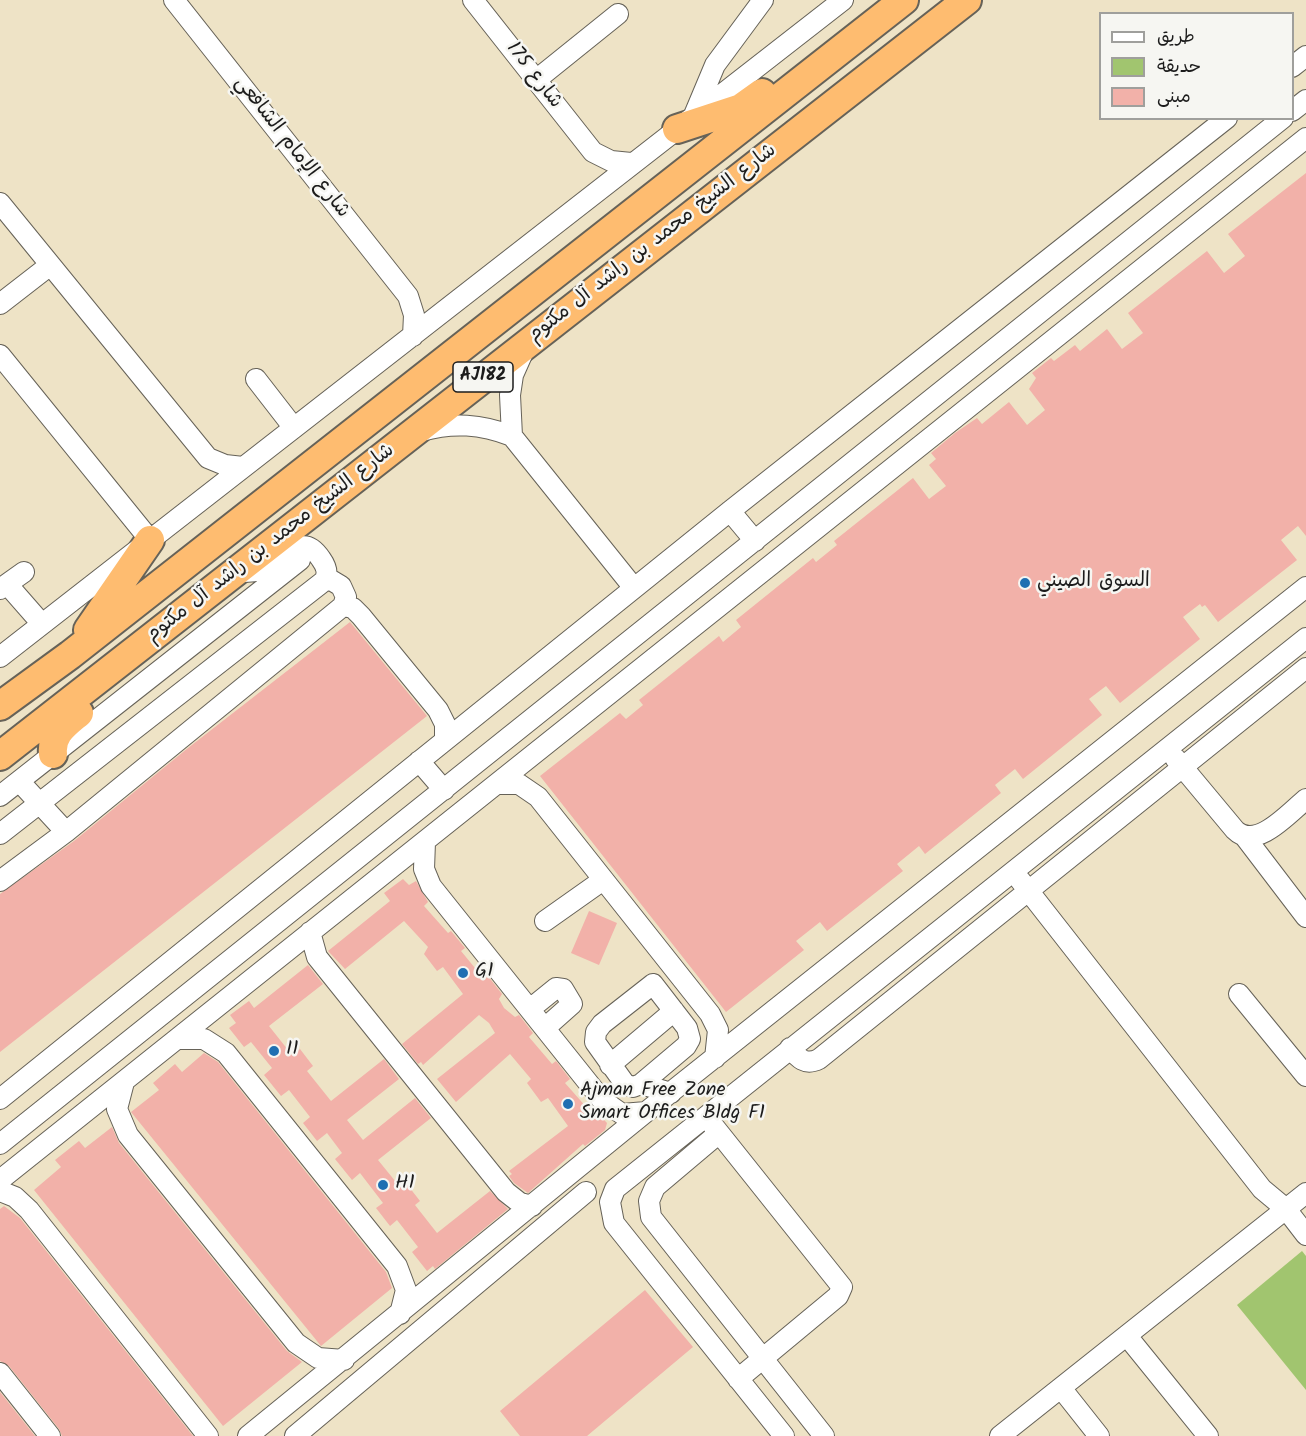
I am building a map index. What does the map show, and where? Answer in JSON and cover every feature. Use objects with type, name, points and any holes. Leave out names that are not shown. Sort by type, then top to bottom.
[{"type":"highway","name":"شارع الشيخ محمد بن راشد آل مكتوم","points":[[0,706],[70,655],[904,0]]},
{"type":"highway","name":"شارع الشيخ محمد بن راشد آل مكتوم","points":[[0,756],[239,572],[405,437],[967,0]]},
{"type":"highway","points":[[685,123],[741,108],[804,66],[827,60]]},
{"type":"highway","points":[[70,655],[150,540]]},
{"type":"highway","points":[[52,754],[52,745],[57,732],[110,685],[121,661]]},
{"type":"street","name":"شارع الإمام الشافعي","points":[[174,0],[408,296],[414,315],[413,336]]},
{"type":"street","name":"شارع 175","points":[[473,0],[593,152]]},
{"type":"street","points":[[685,123],[715,64],[763,0]]},
{"type":"street","points":[[0,657],[9,643],[42,624],[413,336],[631,163],[685,123],[830,4]]},
{"type":"street","points":[[536,80],[618,14]]},
{"type":"street","points":[[1294,66],[1306,56]]},
{"type":"street","points":[[1294,110],[1306,100]]},
{"type":"street","points":[[0,1099],[730,511],[1224,120]]},
{"type":"street","points":[[0,1144],[1280,120]]},
{"type":"street","points":[[0,1180],[1306,138]]},
{"type":"street","points":[[593,152],[611,161],[631,163]]},
{"type":"street","points":[[592,194],[597,173],[593,152]]},
{"type":"street","points":[[0,203],[49,266],[208,458],[225,465],[243,467]]},
{"type":"street","points":[[0,304],[49,266]]},
{"type":"street","points":[[408,296],[427,305],[447,308]]},
{"type":"street","points":[[512,436],[510,395],[521,357],[531,339]]},
{"type":"street","points":[[0,355],[150,540]]},
{"type":"street","points":[[256,379],[294,428]]},
{"type":"street","points":[[405,437],[440,426],[458,424],[495,429],[512,436],[634,588]]},
{"type":"street","points":[[207,495],[211,476],[208,458]]},
{"type":"street","points":[[730,511],[755,541]]},
{"type":"street","points":[[0,834],[324,580],[327,569],[311,547],[301,546],[266,568],[239,572]]},
{"type":"street","points":[[0,796],[297,562],[319,555]]},
{"type":"street","points":[[24,572],[3,586],[42,624]]},
{"type":"street","points":[[0,882],[66,832],[343,606],[346,597],[341,586],[331,580],[324,580]]},
{"type":"street","points":[[248,1436],[646,1112],[1306,587]]},
{"type":"street","points":[[343,606],[353,608],[362,615],[438,710],[445,724],[445,740]]},
{"type":"street","points":[[784,1436],[614,1223],[610,1209],[611,1198],[619,1183],[1306,638]]},
{"type":"street","points":[[606,661],[660,654]]},
{"type":"street","points":[[790,1048],[806,1062],[819,1059],[1306,668]]},
{"type":"street","points":[[1167,749],[1235,830],[1245,837],[1306,917]]},
{"type":"street","points":[[419,761],[444,790]]},
{"type":"street","points":[[19,781],[66,832]]},
{"type":"street","points":[[496,784],[512,783],[532,791],[674,968],[715,1022],[719,1040],[715,1058]]},
{"type":"street","points":[[1245,837],[1258,836],[1306,799]]},
{"type":"street","points":[[425,843],[424,870],[431,886],[608,1106],[630,1115],[646,1112]]},
{"type":"street","points":[[1012,871],[1262,1189],[1286,1209],[1306,1235]]},
{"type":"street","points":[[545,921],[603,880]]},
{"type":"street","points":[[310,932],[317,957],[506,1192],[520,1203],[532,1206]]},
{"type":"street","points":[[653,984],[690,1031],[688,1043],[641,1084],[633,1087],[625,1084],[596,1046],[596,1032],[653,984],[674,968]]},
{"type":"street","points":[[530,1009],[556,988],[563,989],[572,1004],[545,1028]]},
{"type":"street","points":[[1239,993],[1306,1076]]},
{"type":"street","points":[[610,1065],[674,1011]]},
{"type":"street","points":[[178,1039],[204,1039],[226,1053],[397,1266],[406,1290],[400,1314]]},
{"type":"street","points":[[124,1082],[117,1109],[128,1135],[296,1343],[318,1358],[344,1360]]},
{"type":"street","points":[[641,1084],[671,1093]]},
{"type":"street","points":[[705,1115],[842,1287],[838,1296],[738,1379]]},
{"type":"street","points":[[719,1133],[655,1187],[649,1209],[654,1224],[824,1436]]},
{"type":"street","points":[[572,1174],[586,1192],[595,1198],[611,1198]]},
{"type":"street","points":[[0,1191],[15,1197],[29,1210],[208,1436]]},
{"type":"street","points":[[295,1436],[586,1192]]},
{"type":"street","points":[[1000,1436],[1306,1194]]},
{"type":"street","points":[[1127,1336],[1208,1436]]},
{"type":"street","points":[[0,1373],[51,1436]]},
{"type":"street","points":[[1061,1388],[1099,1436]]},
{"type":"green space","points":[[1302,1251],[1306,1256],[1306,1390],[1237,1305]]},
{"type":"building","name":"السوق الصيني","points":[[1306,173],[1306,536],[1298,526],[1281,540],[1297,560],[1218,622],[1205,605],[1202,607],[1200,604],[1183,617],[1200,639],[1120,703],[1106,686],[1089,699],[1102,715],[1023,779],[1015,769],[995,785],[1001,793],[925,854],[919,846],[897,864],[903,871],[827,931],[820,922],[796,941],[804,950],[726,1012],[540,776],[620,713],[626,719],[643,705],[639,700],[719,636],[723,642],[741,627],[736,620],[813,558],[816,562],[837,545],[834,541],[913,478],[929,499],[946,486],[929,465],[936,459],[931,453],[955,433],[977,418],[982,424],[1009,402],[1027,425],[1045,410],[1029,389],[1036,378],[1032,373],[1051,358],[1054,361],[1075,345],[1080,351],[1107,329],[1122,349],[1143,333],[1128,313],[1207,251],[1224,273],[1245,256],[1228,234]]},
{"type":"building","points":[[350,622],[427,716],[0,1052],[0,894],[74,841],[188,748]]},
{"type":"building","points":[[403,879],[409,885],[416,881],[428,902],[424,906],[448,933],[451,931],[465,948],[461,951],[484,979],[488,976],[502,994],[499,999],[504,1008],[515,1017],[519,1015],[533,1033],[529,1037],[552,1064],[556,1061],[570,1079],[565,1083],[588,1109],[592,1107],[607,1123],[605,1130],[585,1146],[583,1144],[528,1193],[514,1183],[509,1176],[512,1174],[509,1171],[568,1126],[548,1098],[541,1102],[527,1083],[531,1079],[510,1054],[456,1102],[437,1079],[495,1033],[489,1023],[479,1015],[423,1065],[421,1062],[418,1064],[402,1044],[463,994],[443,967],[437,971],[424,954],[428,947],[404,921],[345,969],[328,951],[390,901],[384,893]]},
{"type":"building","points":[[589,911],[617,923],[599,965],[571,953]]},
{"type":"building","points":[[308,965],[323,984],[269,1026],[292,1055],[300,1049],[313,1066],[307,1071],[331,1101],[384,1059],[399,1079],[347,1120],[363,1140],[415,1098],[431,1118],[378,1160],[400,1187],[406,1183],[420,1201],[415,1205],[437,1233],[490,1191],[508,1209],[435,1269],[433,1266],[427,1271],[412,1252],[418,1247],[397,1220],[390,1226],[376,1208],[383,1203],[360,1173],[352,1180],[335,1159],[342,1153],[327,1133],[317,1141],[303,1123],[310,1117],[289,1090],[281,1096],[264,1075],[272,1068],[251,1042],[244,1047],[229,1028],[236,1023],[230,1015],[249,1001],[254,1008]]},
{"type":"building","points":[[204,1053],[218,1062],[386,1272],[392,1288],[321,1346],[131,1112],[159,1090],[153,1083],[175,1064],[182,1072]]},
{"type":"building","points":[[112,1127],[119,1143],[287,1351],[302,1362],[223,1426],[34,1190],[61,1167],[55,1160],[79,1141],[85,1148]]},
{"type":"building","points":[[4,1206],[20,1218],[193,1436],[62,1436],[59,1429],[9,1366],[0,1361],[0,1209]]},
{"type":"building","points":[[645,1290],[693,1347],[587,1436],[520,1436],[500,1411]]},
{"type":"building","points":[[0,1392],[35,1436],[0,1436]]},
{"type":"place","name":"السوق الصيني","points":[[1025,583]]},
{"type":"place","name":"G1","points":[[463,973]]},
{"type":"place","name":"I1","points":[[274,1051]]},
{"type":"place","name":"Ajman Free Zone Smart Offices Bldg F1","points":[[568,1104]]},
{"type":"place","name":"H1","points":[[383,1185]]}]
